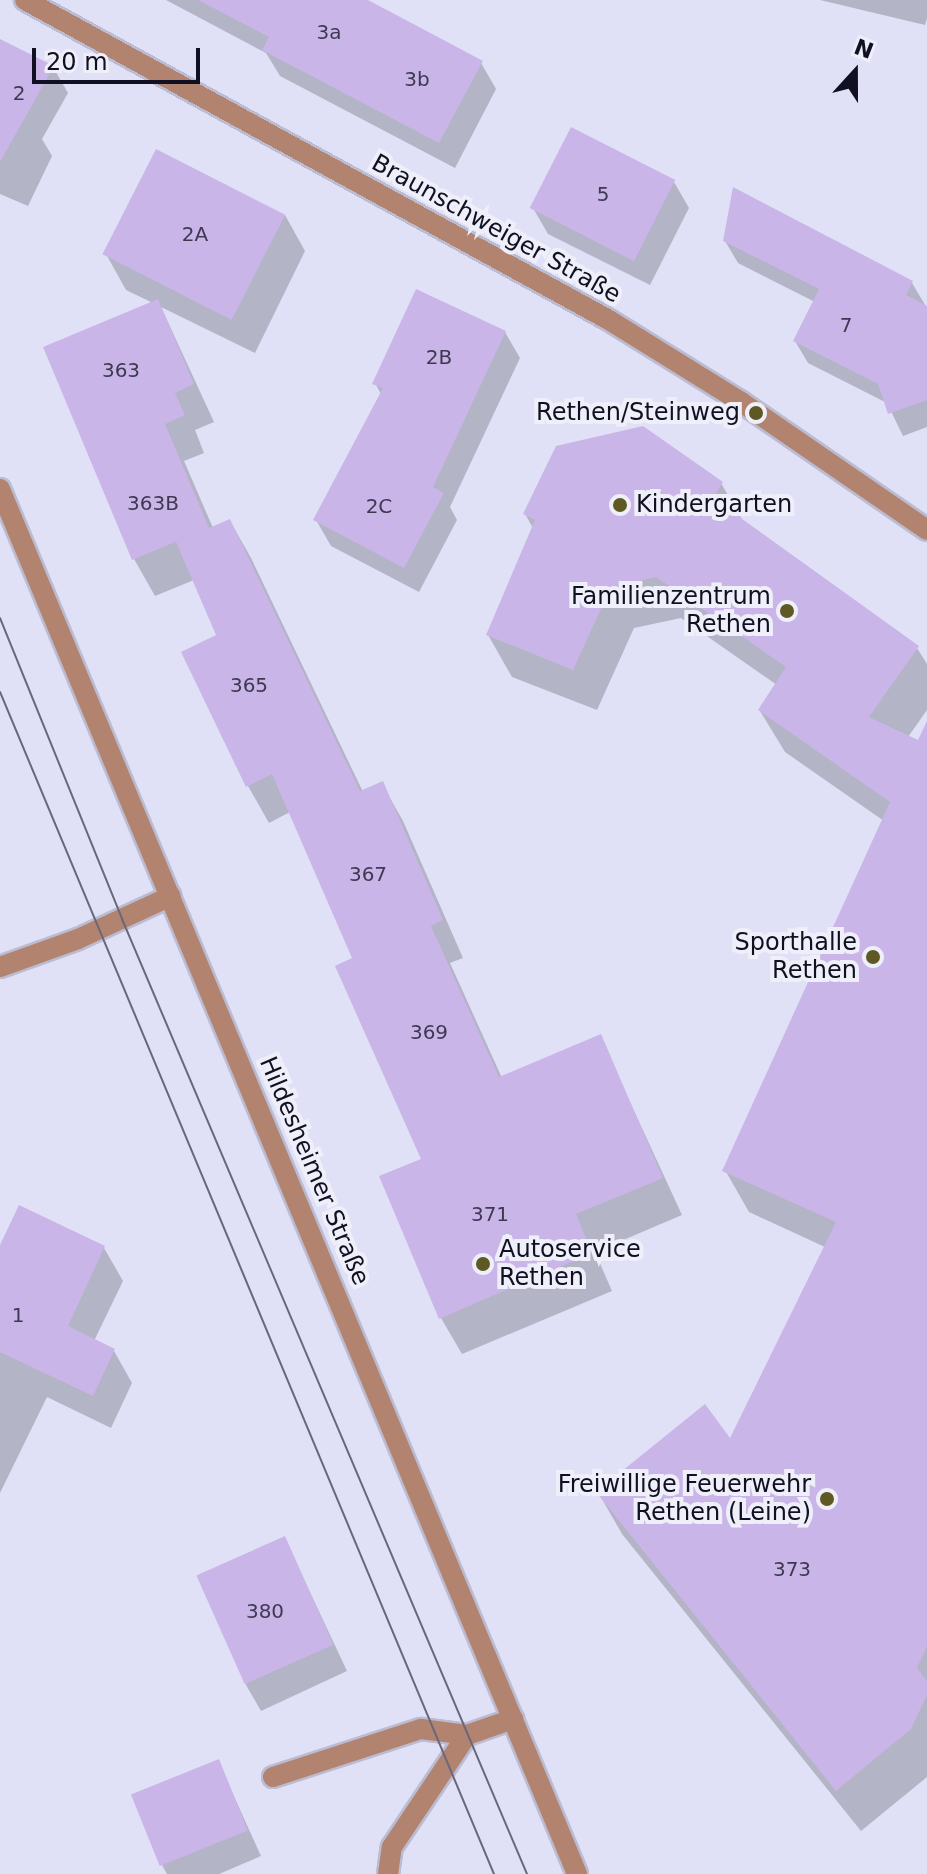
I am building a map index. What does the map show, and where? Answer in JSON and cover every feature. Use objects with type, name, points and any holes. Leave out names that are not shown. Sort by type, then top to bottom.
[{"type":"street","name":"Braunschweiger Straße","points":[[25,0],[609,320],[741,402],[927,530]]},
{"type":"street","name":"Hildesheimer Straße","points":[[0,489],[577,1874]]},
{"type":"street","points":[[0,967],[99,930],[171,896]]},
{"type":"street","points":[[273,1777],[421,1729],[467,1735],[513,1719]]},
{"type":"street","points":[[388,1874],[392,1847],[467,1735]]},
{"type":"building","points":[[198,0],[368,0],[483,61],[439,143],[262,50],[269,37]]},
{"type":"building","points":[[0,39],[54,66],[0,162]]},
{"type":"building","points":[[571,127],[675,180],[634,261],[530,208]]},
{"type":"building","points":[[156,149],[285,215],[232,320],[102,254]]},
{"type":"building","points":[[733,187],[913,281],[906,295],[927,306],[927,400],[888,414],[878,384],[793,341],[819,289],[723,241]]},
{"type":"building","points":[[416,289],[506,331],[433,487],[444,493],[404,568],[313,520],[383,388],[372,384]]},
{"type":"building","points":[[158,299],[194,384],[175,393],[185,415],[165,424],[209,528],[230,519],[360,791],[383,781],[443,920],[431,926],[499,1077],[601,1034],[663,1178],[576,1214],[592,1253],[439,1319],[379,1176],[421,1159],[335,966],[352,958],[272,774],[246,787],[181,652],[216,635],[176,542],[199,532],[132,560],[43,347]]},
{"type":"building","points":[[643,426],[723,482],[713,498],[919,646],[869,717],[918,740],[927,721],[927,1646],[917,1668],[927,1681],[927,1695],[911,1729],[836,1791],[596,1492],[705,1404],[730,1438],[836,1222],[722,1171],[890,802],[758,710],[786,667],[656,577],[611,587],[573,670],[486,635],[535,520],[523,514],[556,446]]},
{"type":"building","points":[[19,1205],[105,1246],[68,1326],[115,1349],[93,1396],[0,1352],[0,1245]]},
{"type":"building","points":[[285,1536],[333,1645],[245,1684],[196,1575]]},
{"type":"building","points":[[219,1759],[248,1830],[160,1866],[131,1795]]},
{"type":"tram line","points":[[0,618],[122,919],[527,1874]]},
{"type":"tram line","points":[[0,692],[494,1874]]},
{"type":"place","name":"Rethen/Steinweg","points":[[756,413]]},
{"type":"place","name":"Kindergarten","points":[[620,505]]},
{"type":"place","name":"Familienzentrum Rethen","points":[[787,611]]},
{"type":"place","name":"Sporthalle Rethen","points":[[873,957]]},
{"type":"place","name":"Autoservice Rethen","points":[[483,1264]]},
{"type":"place","name":"Freiwillige Feuerwehr Rethen (Leine)","points":[[827,1499]]}]
